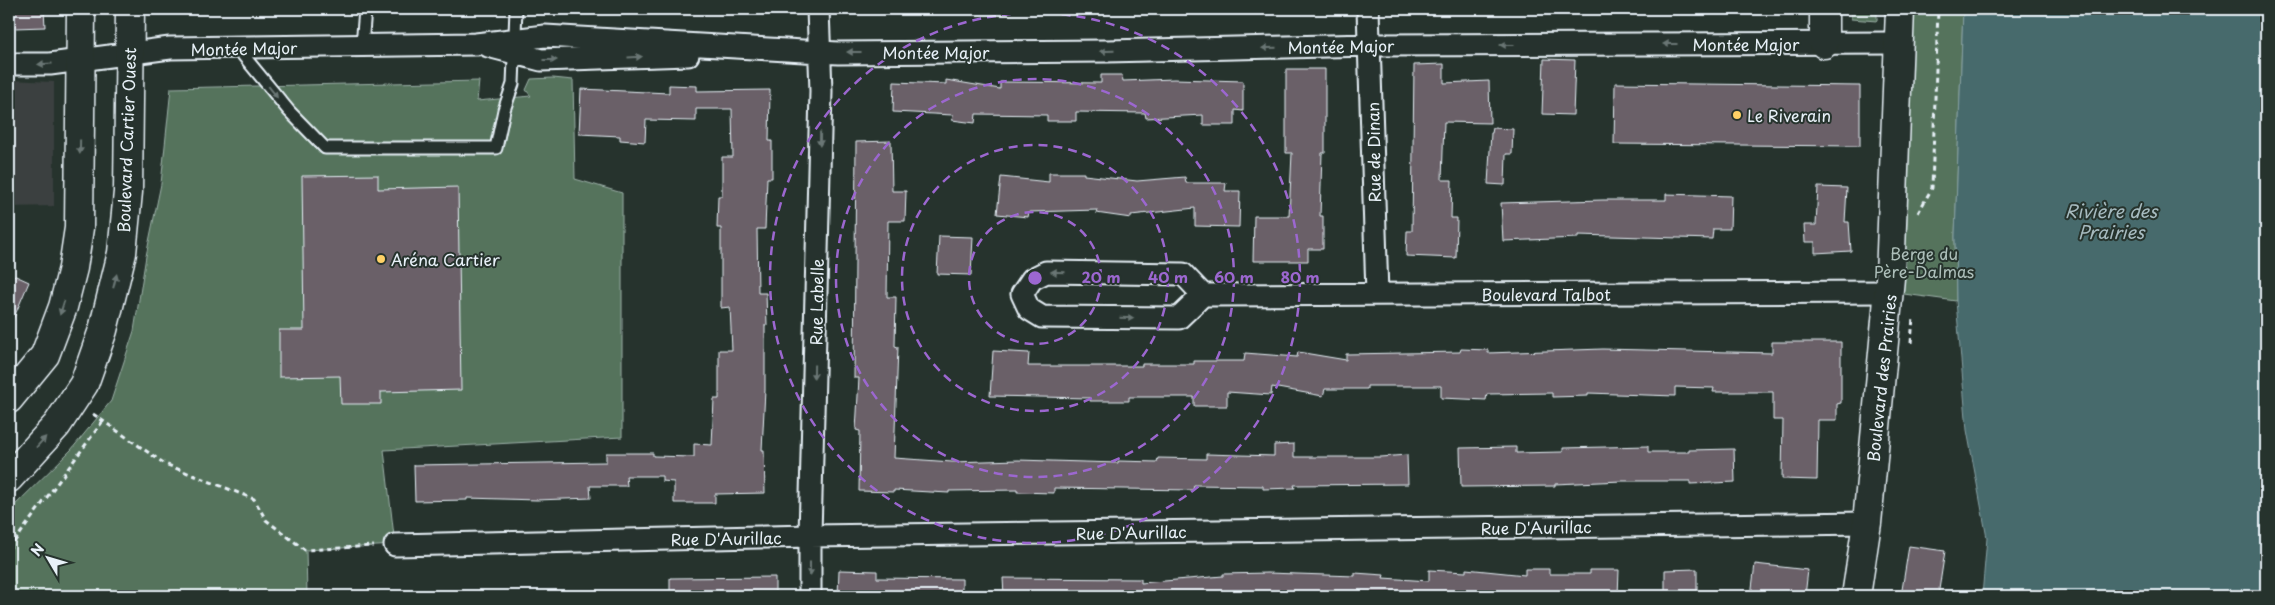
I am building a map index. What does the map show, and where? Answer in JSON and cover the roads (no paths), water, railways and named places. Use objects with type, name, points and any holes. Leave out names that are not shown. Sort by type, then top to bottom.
[{"type":"street","points":[[10,395],[45,355],[63,307],[73,268],[79,228],[81,9]]},
{"type":"street","name":"Boulevard Cartier Ouest","points":[[9,478],[56,425],[84,384],[103,330],[122,253],[128,192],[130,9]]},
{"type":"street","name":"Rue Labelle","points":[[810,596],[822,91],[818,9]]},
{"type":"street","name":"Rue de Dinan","points":[[1368,9],[1377,294]]},
{"type":"street","points":[[1824,9],[1824,44]]},
{"type":"street","name":"Boulevard des Prairies","points":[[1856,596],[1867,523],[1889,292],[1900,9]]},
{"type":"street","name":"Montée Major","points":[[9,64],[50,64],[80,58],[170,48],[480,44],[515,47],[545,36],[587,36],[820,52],[1107,51],[1370,45],[1898,43]]},
{"type":"street","points":[[1046,272],[1183,274],[1203,295],[1179,318],[1042,317],[1029,309],[1022,294],[1032,279],[1046,272]]},
{"type":"street","name":"Boulevard Talbot","points":[[1203,295],[1889,292]]},
{"type":"street","name":"Rue D'Aurillac","points":[[395,545],[810,536],[1867,523]]},
{"type":"lane","points":[[362,46],[365,9]]},
{"type":"lane","points":[[238,48],[289,111],[325,148],[496,148],[504,110],[513,84],[516,9]]},
{"type":"water","name":"Rivière des Prairies","points":[[1963,9],[2266,9],[2266,596],[1982,596],[1987,538],[1967,430],[1956,301],[1955,236]]},
{"type":"place","name":"Le Riverain","points":[[1737,115]]},
{"type":"place","name":"Aréna Cartier","points":[[381,259]]},
{"type":"park label","name":"Berge du Père-Dalmas","points":[[1924,262]]}]
